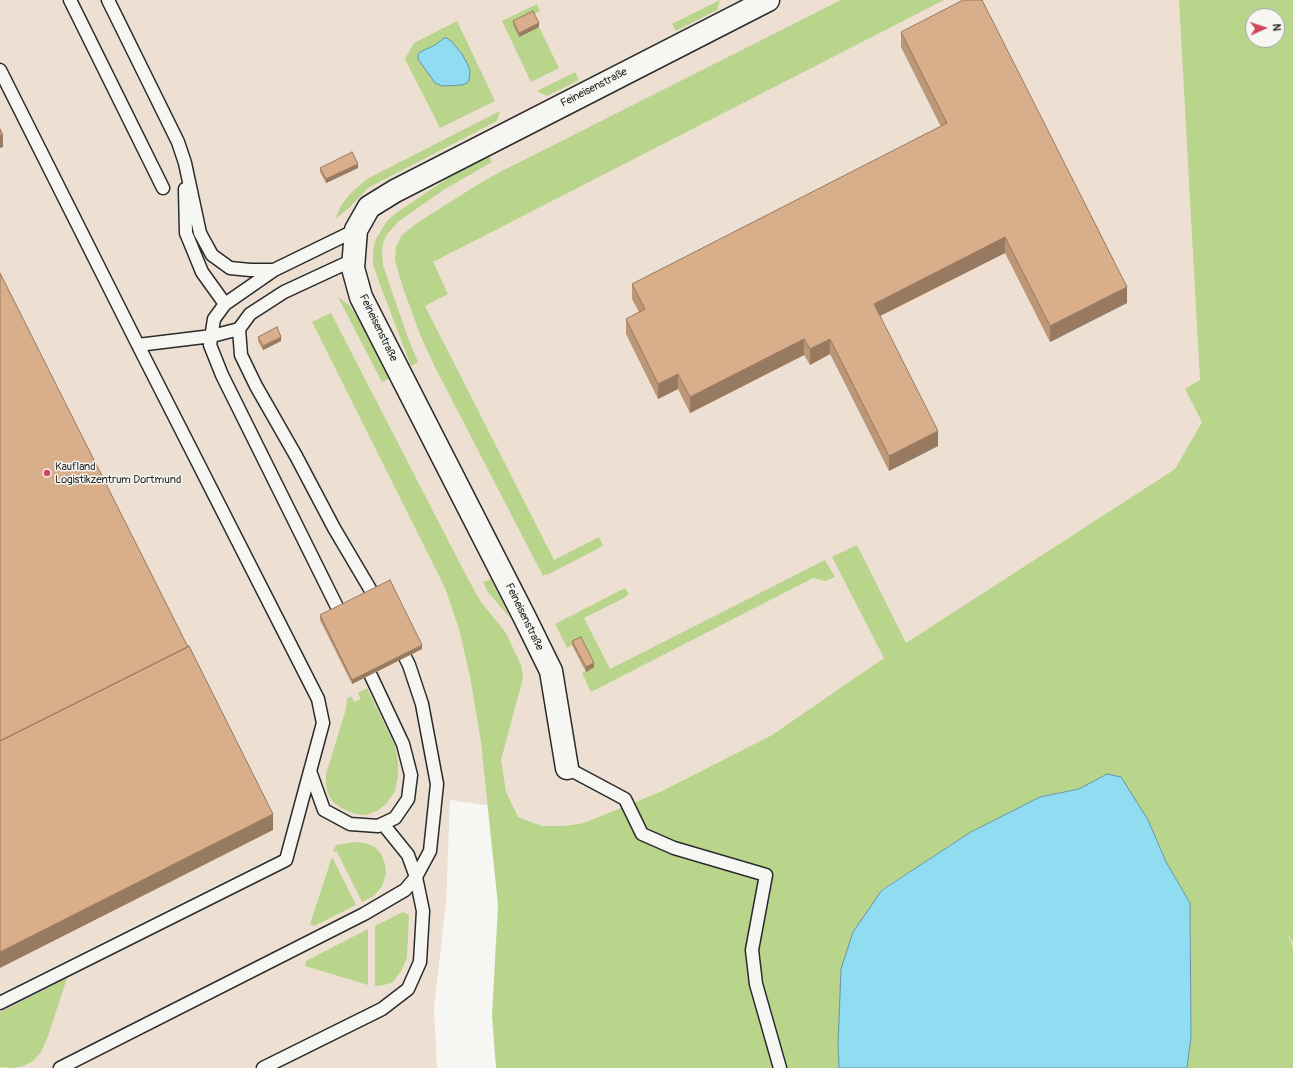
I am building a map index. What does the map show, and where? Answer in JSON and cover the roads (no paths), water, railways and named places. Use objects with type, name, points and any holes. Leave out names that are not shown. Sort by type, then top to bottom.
[{"type":"street","name":"Feineisenstraße","points":[[567,768],[551,671],[361,297],[353,268],[356,230],[369,208],[395,191],[768,0]]},
{"type":"lane","points":[[70,0],[163,188]]},
{"type":"lane","points":[[108,0],[178,142],[185,163],[200,233],[212,255],[230,268],[274,270]]},
{"type":"lane","points":[[0,70],[318,699],[323,723],[286,860],[0,1003]]},
{"type":"lane","points":[[185,163],[186,233],[202,272],[225,304]]},
{"type":"lane","points":[[348,629],[222,375],[210,345],[214,319],[225,304],[274,270],[356,230]]},
{"type":"lane","points":[[353,260],[275,298],[250,314],[239,329],[240,355],[334,528],[384,615]]},
{"type":"lane","points":[[138,345],[212,336],[239,329]]},
{"type":"lane","points":[[60,1068],[364,914],[405,890],[416,877],[430,851],[437,784],[422,704],[409,666],[393,635]]},
{"type":"lane","points":[[310,771],[324,810],[350,824],[378,826],[383,824],[395,818],[408,799],[411,775],[403,744],[358,649]]},
{"type":"lane","points":[[567,768],[625,799],[642,834],[674,848],[766,875],[752,950],[756,984],[780,1068]]},
{"type":"lane","points":[[263,1068],[382,1008],[408,989],[420,962],[423,911],[416,877],[408,855],[383,824]]},
{"type":"water","points":[[444,38],[447,38],[452,42],[462,54],[468,65],[470,72],[467,83],[462,85],[442,86],[435,83],[418,59],[420,52],[435,45]]},
{"type":"water","points":[[1107,774],[1121,777],[1148,820],[1166,862],[1190,903],[1191,1037],[1187,1068],[839,1068],[838,1044],[841,969],[853,932],[882,890],[971,832],[1040,797],[1079,789]]},
{"type":"place","name":"Kaufland Logistikzentrum Dortmund","points":[[47,473]]}]
